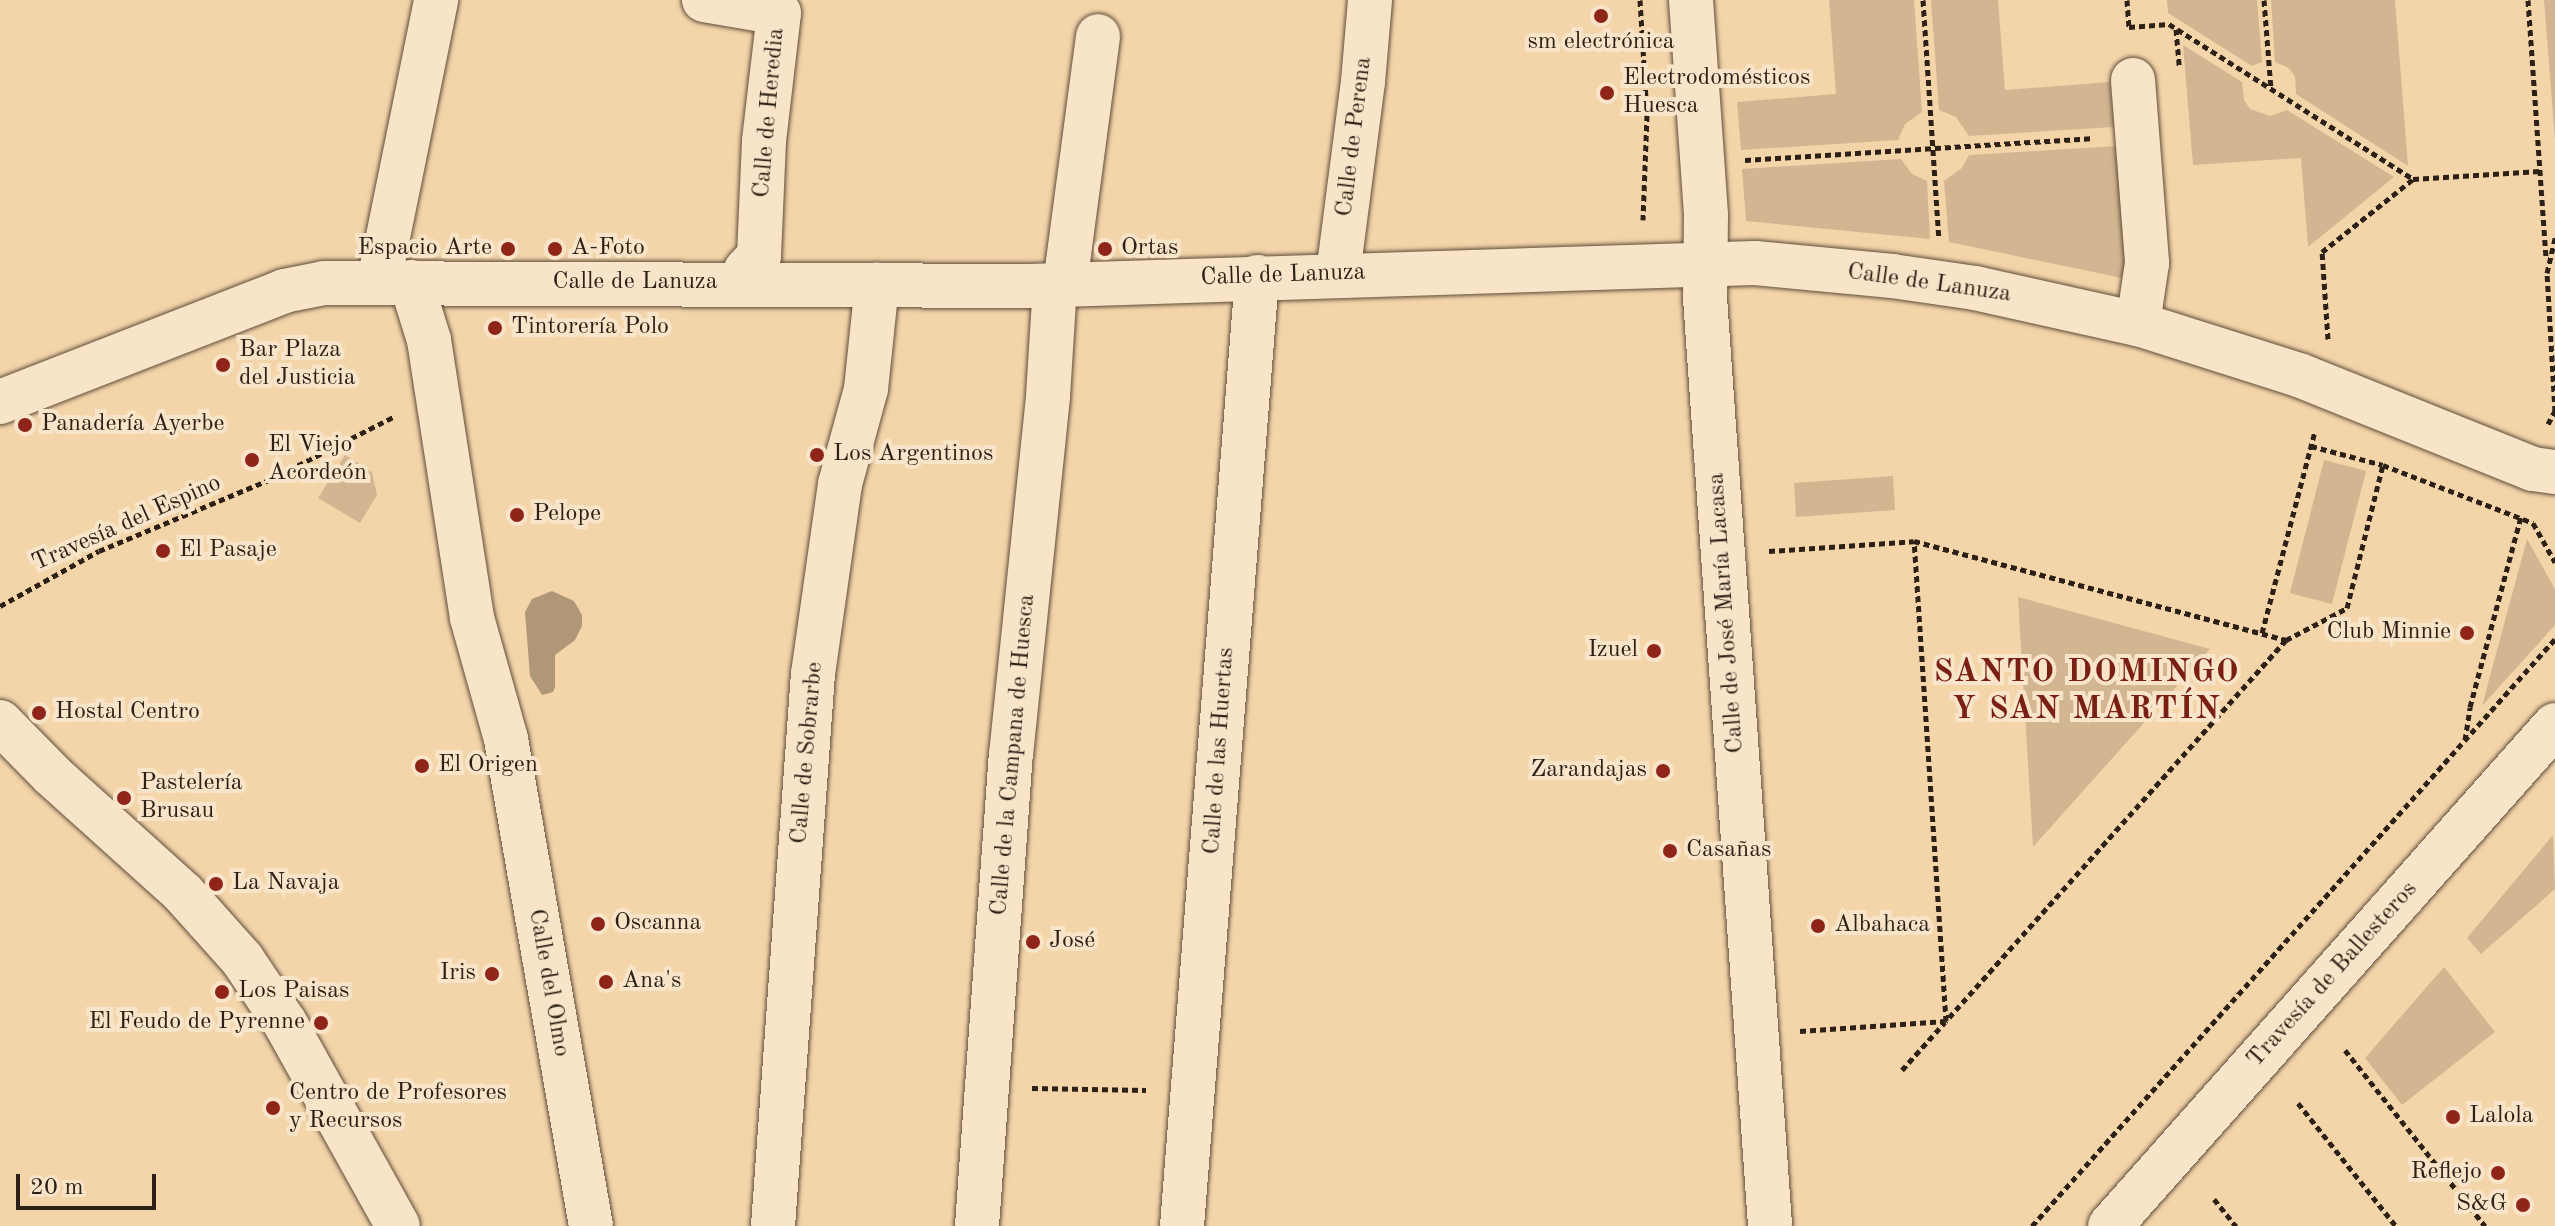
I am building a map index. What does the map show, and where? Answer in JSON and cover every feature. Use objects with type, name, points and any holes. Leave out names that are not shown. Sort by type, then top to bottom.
[{"type":"street","points":[[395,282],[436,0]]},
{"type":"street","name":"Calle de Heredia","points":[[704,0],[779,13],[764,141],[759,256],[746,270],[744,284]]},
{"type":"street","name":"Calle de Perena","points":[[1338,274],[1363,82],[1370,0]]},
{"type":"street","name":"Calle de José María Lacasa","points":[[1691,0],[1706,216],[1705,265],[1770,1226]]},
{"type":"street","name":"Calle de la Campana de Huesca","points":[[977,1226],[1011,755],[1060,285],[1098,36]]},
{"type":"street","points":[[2133,80],[2147,263],[2138,324]]},
{"type":"street","name":"Calle de Lanuza","points":[[0,402],[284,291],[324,283],[1060,285],[1755,263],[1892,276],[1975,288],[2138,324],[2299,375],[2533,469],[2555,472]]},
{"type":"street","name":"Calle de las Huertas","points":[[1182,1226],[1257,277]]},
{"type":"street","name":"Calle del Olmo","points":[[395,282],[429,340],[472,618],[506,739],[591,1226]]},
{"type":"street","name":"Calle de Sobrarbe","points":[[773,1226],[815,660],[840,484],[866,389],[877,285]]},
{"type":"street","points":[[0,722],[52,775],[183,893],[242,959],[285,1023],[398,1226]]},
{"type":"street","name":"Travesía de Ballesteros","points":[[2110,1226],[2555,725]]},
{"type":"path","points":[[1640,0],[1647,115],[1642,231]]},
{"type":"path","points":[[1923,0],[1940,252]]},
{"type":"path","points":[[2264,0],[2271,89]]},
{"type":"path","points":[[2528,0],[2547,273]]},
{"type":"path","points":[[2129,27],[2169,24],[2413,179]]},
{"type":"path","points":[[1732,161],[2138,135]]},
{"type":"path","points":[[2329,354],[2322,252],[2413,179],[2540,171]]},
{"type":"path","name":"Travesía del Espino","points":[[0,606],[99,551],[271,479],[400,414],[402,428]]},
{"type":"path","points":[[2262,633],[2318,416]]},
{"type":"path","points":[[2311,446],[2383,465],[2533,523],[2555,562]]},
{"type":"path","points":[[1902,1070],[2286,640],[2347,608],[2383,465]]},
{"type":"path","points":[[2464,741],[2470,707],[2522,511]]},
{"type":"path","points":[[1760,551],[1914,541],[2286,640]]},
{"type":"path","points":[[1914,541],[1946,1021]]},
{"type":"path","points":[[2032,1226],[2555,639]]},
{"type":"path","points":[[1796,1044],[1795,1031],[1946,1021]]},
{"type":"path","points":[[2345,1050],[2485,1226]]},
{"type":"path","points":[[1018,1087],[1194,1091]]},
{"type":"path","points":[[2298,1103],[2396,1226]]},
{"type":"path","points":[[2214,1199],[2236,1226]]},
{"type":"shaded area","points":[[1829,0],[1914,0],[1922,112],[1905,124],[1898,140],[1741,150],[1737,102],[1836,94]]},
{"type":"shaded area","points":[[1931,0],[1998,0],[2005,90],[2110,82],[2114,127],[1969,136],[1956,117],[1939,110]]},
{"type":"shaded area","points":[[2167,0],[2257,0],[2262,62],[2252,66],[2168,13]]},
{"type":"shaded area","points":[[2271,0],[2395,0],[2408,166],[2296,94],[2295,77],[2289,68],[2275,62]]},
{"type":"shaded area","points":[[2544,0],[2555,0],[2555,140]]},
{"type":"shaded area","points":[[2183,45],[2242,82],[2244,100],[2250,109],[2270,116],[2287,110],[2394,177],[2308,247],[2301,158],[2193,165]]},
{"type":"shaded area","points":[[2116,146],[2127,279],[1949,242],[1944,181],[1962,168],[1969,155]]},
{"type":"shaded area","points":[[1901,159],[1912,174],[1927,181],[1930,239],[1746,221],[1742,169]]},
{"type":"shaded area","points":[[345,455],[372,472],[377,495],[360,523],[318,498]]},
{"type":"shaded area","points":[[2324,460],[2366,471],[2332,604],[2290,593]]},
{"type":"shaded area","points":[[1893,476],[1895,510],[1796,517],[1794,483]]},
{"type":"shaded area","points":[[2527,539],[2555,589],[2555,625],[2482,706]]},
{"type":"shaded area","points":[[552,591],[574,601],[582,615],[582,626],[575,640],[555,655],[555,687],[553,692],[542,695],[530,676],[525,612],[532,599]]},
{"type":"shaded area","points":[[2018,597],[2210,649],[2033,847]]},
{"type":"shaded area","points":[[2553,835],[2555,889],[2481,954],[2467,938]]},
{"type":"shaded area","points":[[2444,967],[2495,1032],[2402,1105],[2365,1058]]},
{"type":"place","name":"sm electrónica","points":[[1601,16]]},
{"type":"place","name":"Electrodomésticos Huesca","points":[[1607,93]]},
{"type":"place","name":"Espacio Arte","points":[[508,249]]},
{"type":"place","name":"A-Foto","points":[[555,249]]},
{"type":"place","name":"Ortas","points":[[1105,249]]},
{"type":"place","name":"Tintorería Polo","points":[[495,328]]},
{"type":"place","name":"Bar Plaza del Justicia","points":[[223,365]]},
{"type":"place","name":"Panadería Ayerbe","points":[[25,425]]},
{"type":"place","name":"Los Argentinos","points":[[817,455]]},
{"type":"place","name":"El Viejo Acordeón","points":[[252,460]]},
{"type":"place","name":"Pelope","points":[[517,515]]},
{"type":"place","name":"El Pasaje","points":[[163,551]]},
{"type":"place","name":"Club Minnie","points":[[2467,633]]},
{"type":"place","name":"Izuel","points":[[1654,651]]},
{"type":"place","name":"Hostal Centro","points":[[39,713]]},
{"type":"place","name":"El Origen","points":[[422,766]]},
{"type":"place","name":"Zarandajas","points":[[1663,771]]},
{"type":"place","name":"Pastelería Brusau","points":[[124,798]]},
{"type":"place","name":"Casañas","points":[[1670,851]]},
{"type":"place","name":"La Navaja","points":[[216,884]]},
{"type":"place","name":"Oscanna","points":[[598,924]]},
{"type":"place","name":"Albahaca","points":[[1818,926]]},
{"type":"place","name":"José","points":[[1033,942]]},
{"type":"place","name":"Iris","points":[[492,974]]},
{"type":"place","name":"Ana's","points":[[606,982]]},
{"type":"place","name":"Los Paisas","points":[[222,992]]},
{"type":"place","name":"El Feudo de Pyrenne","points":[[321,1023]]},
{"type":"place","name":"Centro de Profesores y Recursos","points":[[273,1108]]},
{"type":"place","name":"Lalola","points":[[2453,1117]]},
{"type":"place","name":"Reflejo","points":[[2498,1173]]},
{"type":"place","name":"S&G","points":[[2523,1205]]},
{"type":"district","name":"SANTO DOMINGO Y SAN MARTÍN","points":[[2087,692]]}]
